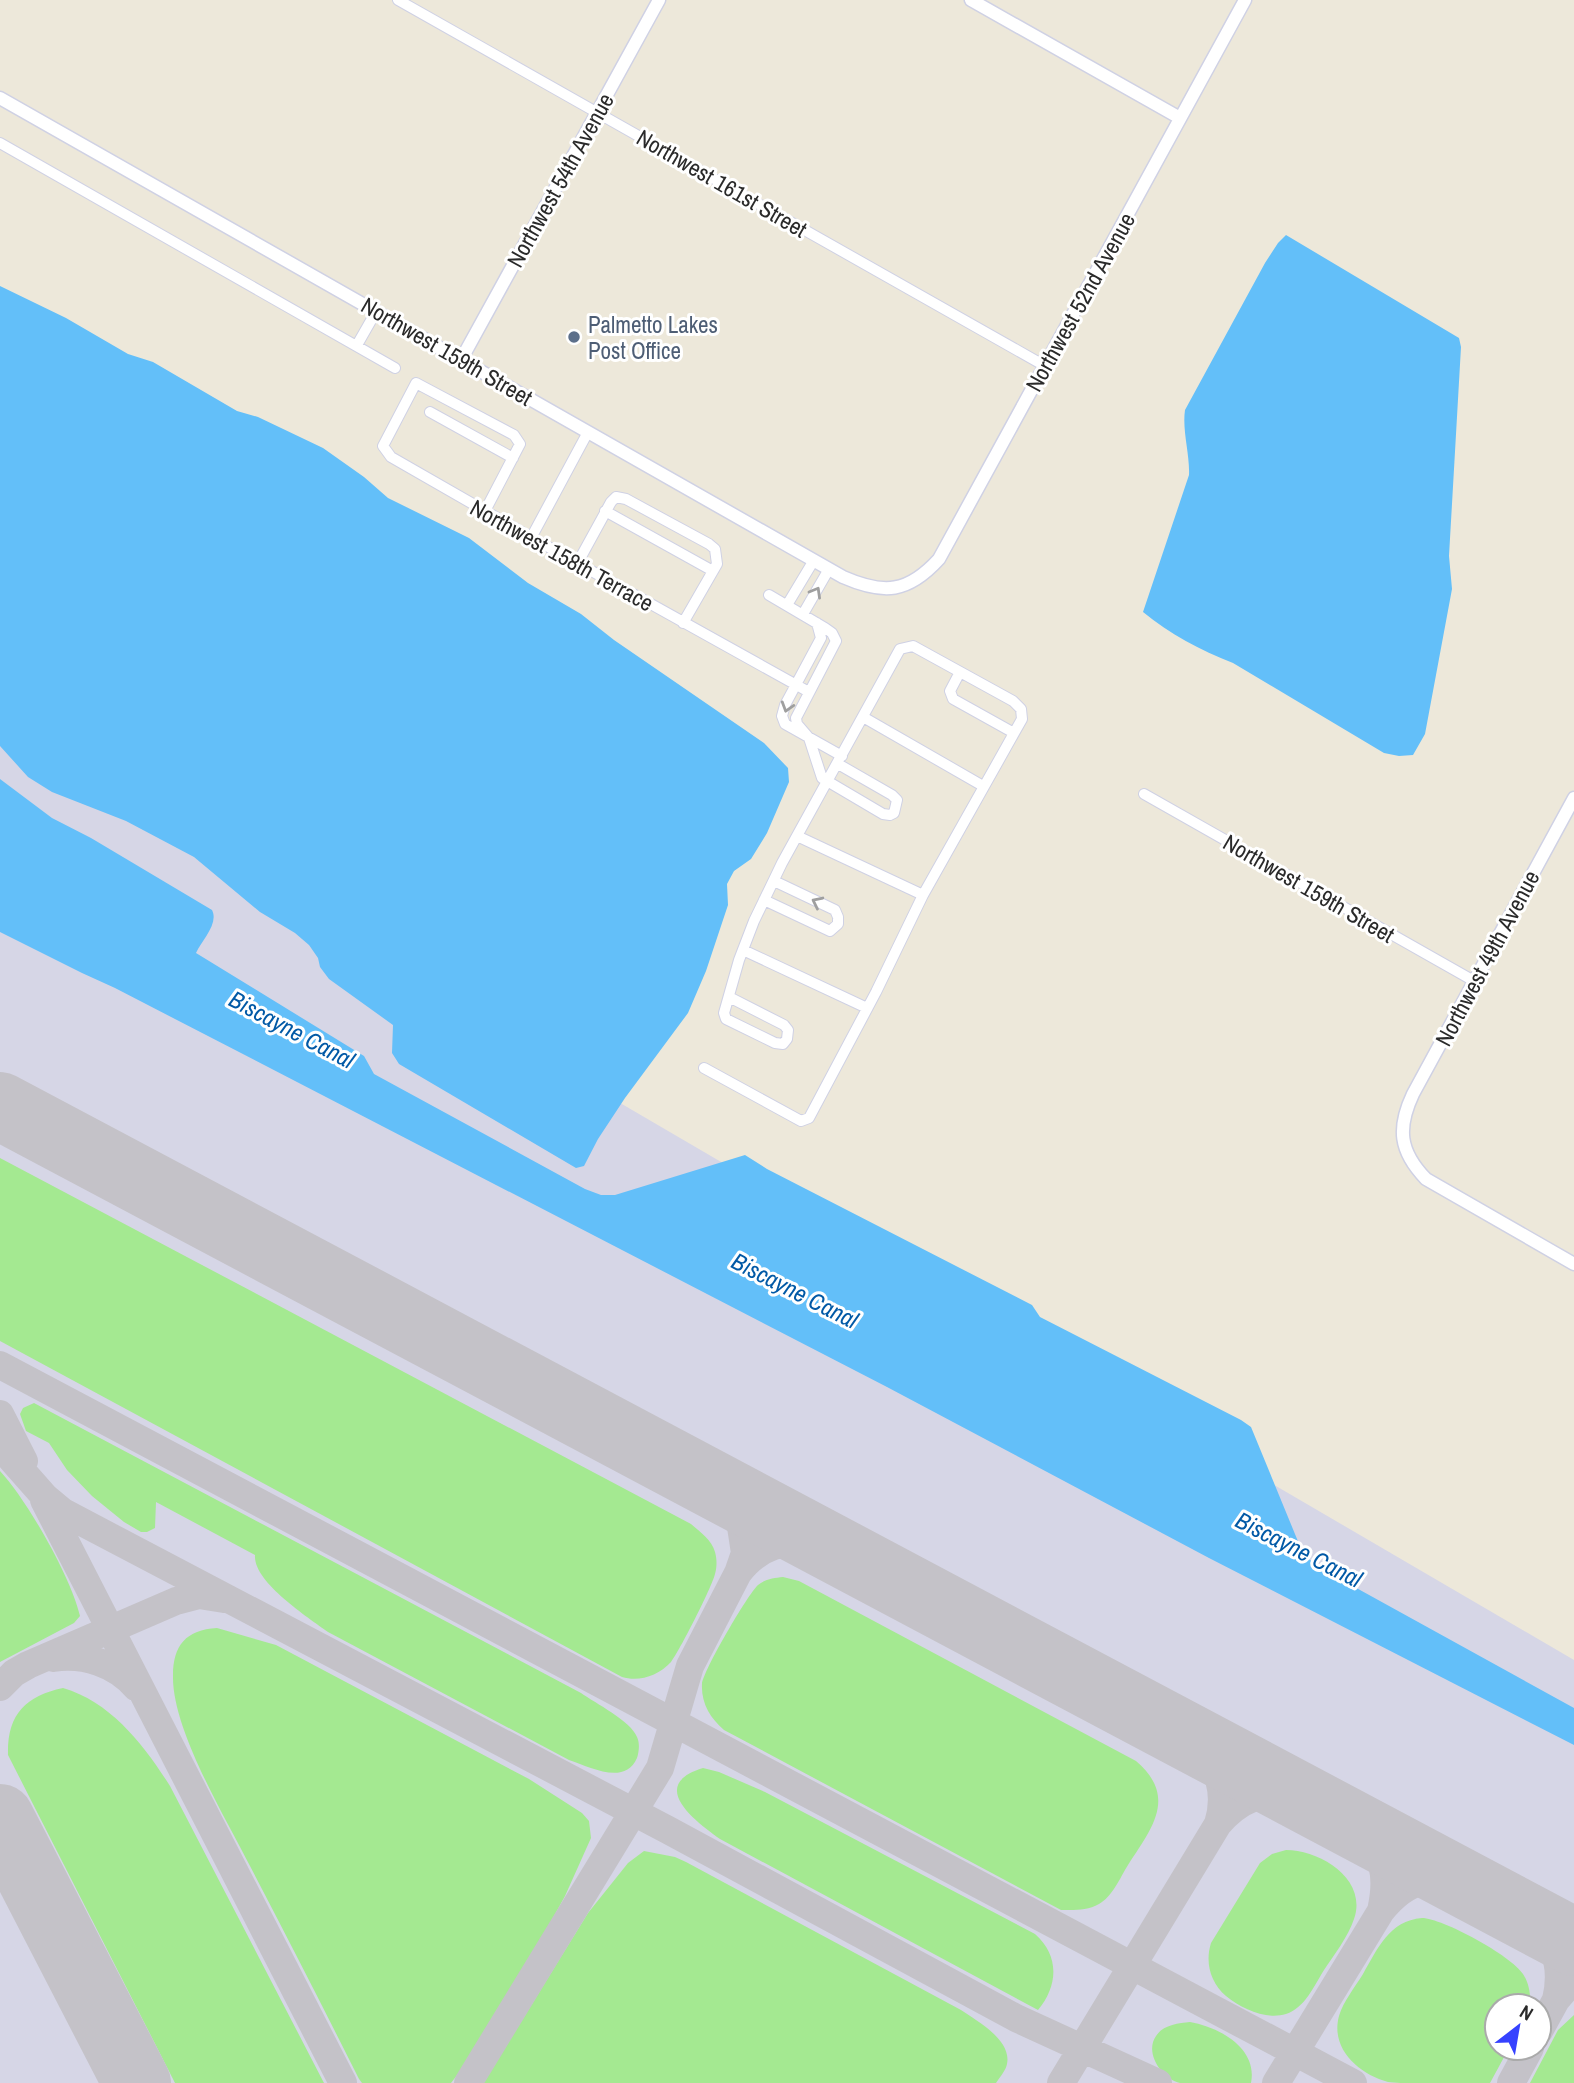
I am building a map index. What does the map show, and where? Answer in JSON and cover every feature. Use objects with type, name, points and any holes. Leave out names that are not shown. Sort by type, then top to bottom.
[{"type":"street","name":"Northwest 161st Street","points":[[398,0],[1045,366]]},
{"type":"street","name":"Northwest 54th Avenue","points":[[461,360],[659,0]]},
{"type":"street","points":[[971,0],[1181,118]]},
{"type":"street","name":"Northwest 52nd Avenue","points":[[898,588],[927,572],[939,559],[1245,0]]},
{"type":"street","name":"Northwest 159th Street","points":[[0,98],[829,569],[865,587],[883,590],[898,588]]},
{"type":"street","name":"Northwest 159th Street","points":[[0,143],[395,368]]},
{"type":"street","points":[[357,345],[377,310]]},
{"type":"street","name":"Northwest 158th Terrace","points":[[513,458],[520,444],[513,435],[416,383],[383,446],[391,457],[531,538],[809,692]]},
{"type":"street","points":[[430,412],[513,458],[485,511]]},
{"type":"street","points":[[531,538],[588,432]]},
{"type":"street","points":[[577,564],[611,502],[621,497],[709,544],[715,550],[717,564],[683,623]]},
{"type":"street","points":[[606,511],[713,571]]},
{"type":"street","points":[[787,605],[814,560]]},
{"type":"street","points":[[803,614],[829,569]]},
{"type":"street","points":[[769,595],[803,614],[817,623],[832,633],[836,644],[796,718],[797,724],[809,738],[822,778],[883,814],[894,813],[897,800],[892,795],[809,738],[785,724],[782,716],[785,705],[821,638],[817,623]]},
{"type":"street","points":[[704,1068],[801,1121],[809,1118],[923,895],[1022,719],[1021,709],[1013,701],[913,646],[900,649],[764,900],[743,950],[724,1013],[726,1019],[775,1043],[783,1044],[787,1039],[788,1030],[784,1025],[729,997]]},
{"type":"street","points":[[960,673],[950,691],[953,699],[1014,733]]},
{"type":"street","points":[[863,717],[983,786]]},
{"type":"street","name":"Northwest 159th Street","points":[[1144,794],[1474,981]]},
{"type":"street","name":"Northwest 49th Avenue","points":[[1574,798],[1413,1094],[1403,1120],[1402,1139],[1414,1168],[1426,1179],[1574,1264]]},
{"type":"street","points":[[797,836],[923,895]]},
{"type":"street","points":[[764,900],[830,931],[838,923],[835,910],[774,881]]},
{"type":"street","points":[[743,950],[867,1007]]},
{"type":"shaded area","points":[[0,741],[1574,1660],[1574,2083],[0,2083]]},
{"type":"green space","points":[[0,1158],[691,1524],[711,1544],[716,1555],[716,1569],[702,1605],[671,1662],[648,1677],[622,1677],[0,1341]]},
{"type":"green space","points":[[34,1403],[581,1693],[628,1725],[639,1742],[637,1758],[624,1771],[616,1773],[597,1770],[569,1760],[328,1632],[272,1587],[257,1565],[255,1555],[156,1502],[155,1528],[141,1532],[124,1522],[92,1496],[67,1470],[49,1443],[26,1431],[20,1414],[23,1408]]},
{"type":"green space","points":[[0,1471],[23,1500],[47,1540],[68,1581],[80,1616],[74,1623],[0,1662]]},
{"type":"green space","points":[[783,1577],[799,1581],[1136,1761],[1149,1774],[1156,1787],[1157,1813],[1145,1838],[1108,1897],[1090,1908],[1061,1910],[724,1730],[705,1704],[702,1691],[704,1676],[753,1591],[764,1581]]},
{"type":"green space","points":[[217,1628],[276,1645],[529,1779],[582,1813],[589,1821],[591,1838],[565,1896],[472,2056],[451,2083],[362,2083],[214,1798],[181,1721],[173,1676],[176,1656],[183,1641],[197,1632]]},
{"type":"green space","points":[[63,1688],[96,1703],[111,1714],[137,1741],[170,1786],[324,2083],[175,2083],[8,1755],[11,1729],[21,1710],[38,1696]]},
{"type":"green space","points":[[703,1768],[765,1792],[1035,1934],[1049,1952],[1052,1961],[1052,1981],[1045,2001],[1038,2010],[720,1839],[689,1813],[677,1793],[679,1784],[687,1775]]},
{"type":"green space","points":[[1286,1850],[1313,1855],[1338,1870],[1354,1891],[1356,1905],[1348,1932],[1308,1996],[1293,2011],[1270,2016],[1247,2009],[1226,1996],[1213,1978],[1209,1957],[1211,1943],[1260,1863],[1272,1854]]},
{"type":"green space","points":[[644,1851],[686,1862],[961,2010],[999,2039],[1007,2055],[1004,2071],[996,2083],[483,2083],[588,1913],[628,1863]]},
{"type":"green space","points":[[1411,1920],[1432,1920],[1460,1931],[1516,1966],[1527,1981],[1530,1992],[1483,1992],[1483,2062],[1501,2062],[1490,2083],[1388,2082],[1357,2066],[1343,2049],[1337,2028],[1346,2000],[1386,1937],[1401,1924]]},
{"type":"green space","points":[[1574,2015],[1574,2083],[1530,2083],[1541,2062],[1553,2062],[1553,2039],[1558,2030]]},
{"type":"green space","points":[[1190,2022],[1213,2029],[1234,2041],[1249,2059],[1251,2083],[1180,2083],[1161,2071],[1152,2050],[1156,2036],[1167,2027]]},
{"type":"water","points":[[1286,235],[1459,338],[1461,347],[1449,556],[1452,589],[1425,734],[1413,755],[1384,753],[1233,663],[1197,647],[1143,612],[1189,475],[1185,410],[1265,263]]},
{"type":"water","points":[[0,286],[66,318],[128,354],[153,362],[237,411],[258,417],[323,448],[388,498],[469,538],[528,583],[581,614],[614,640],[764,743],[788,768],[789,782],[767,833],[751,859],[734,871],[727,884],[728,905],[706,971],[688,1013],[625,1098],[584,1166],[576,1168],[399,1064],[392,1053],[393,1025],[329,979],[309,945],[295,933],[260,912],[194,857],[126,821],[52,792],[28,777],[0,746]]},
{"type":"water","name":"Biscayne Canal","points":[[0,779],[52,818],[91,838],[212,910],[212,926],[196,953],[364,1056],[374,1074],[585,1189],[601,1195],[615,1195],[745,1155],[767,1169],[1032,1305],[1040,1317],[1241,1420],[1251,1427],[1304,1556],[1331,1574],[1574,1708],[1574,1745],[1209,1558],[887,1387],[115,988],[0,932]]},
{"type":"taxiway","points":[[0,1365],[1353,2083]]},
{"type":"taxiway","points":[[0,1414],[24,1461]]},
{"type":"taxiway","points":[[0,1446],[45,1497],[63,1512],[668,1830],[1016,2018],[1158,2083]]},
{"type":"taxiway","points":[[468,2083],[660,1768],[690,1666],[738,1573],[745,1553],[740,1520],[722,1489]]},
{"type":"taxiway","points":[[44,1500],[343,2083]]},
{"type":"taxiway","points":[[738,1573],[755,1556],[774,1546],[819,1541]]},
{"type":"taxiway","points":[[0,1687],[14,1673],[28,1665],[176,1601],[199,1595],[224,1599]]},
{"type":"taxiway","points":[[53,1658],[76,1657],[99,1662],[119,1672],[136,1687]]},
{"type":"taxiway","points":[[1199,1742],[1219,1781],[1222,1801],[1218,1824]]},
{"type":"taxiway","points":[[1061,2083],[1218,1824],[1235,1808],[1252,1798],[1271,1794],[1295,1794]]},
{"type":"taxiway","points":[[1360,1828],[1375,1848],[1382,1866],[1384,1887],[1381,1911]]},
{"type":"taxiway","points":[[1276,2083],[1381,1911],[1391,1899],[1412,1885],[1434,1880],[1473,1888]]},
{"type":"taxiway","points":[[1522,1914],[1542,1932],[1554,1951],[1559,1973],[1556,2000]]},
{"type":"taxiway","points":[[1553,2005],[1568,1986]]},
{"type":"taxiway","points":[[1511,2083],[1522,2062]]},
{"type":"runway","points":[[0,1106],[1574,1942]]},
{"type":"runway","points":[[0,1818],[137,2083]]},
{"type":"place","name":"Palmetto Lakes Post Office","points":[[574,337]]}]
